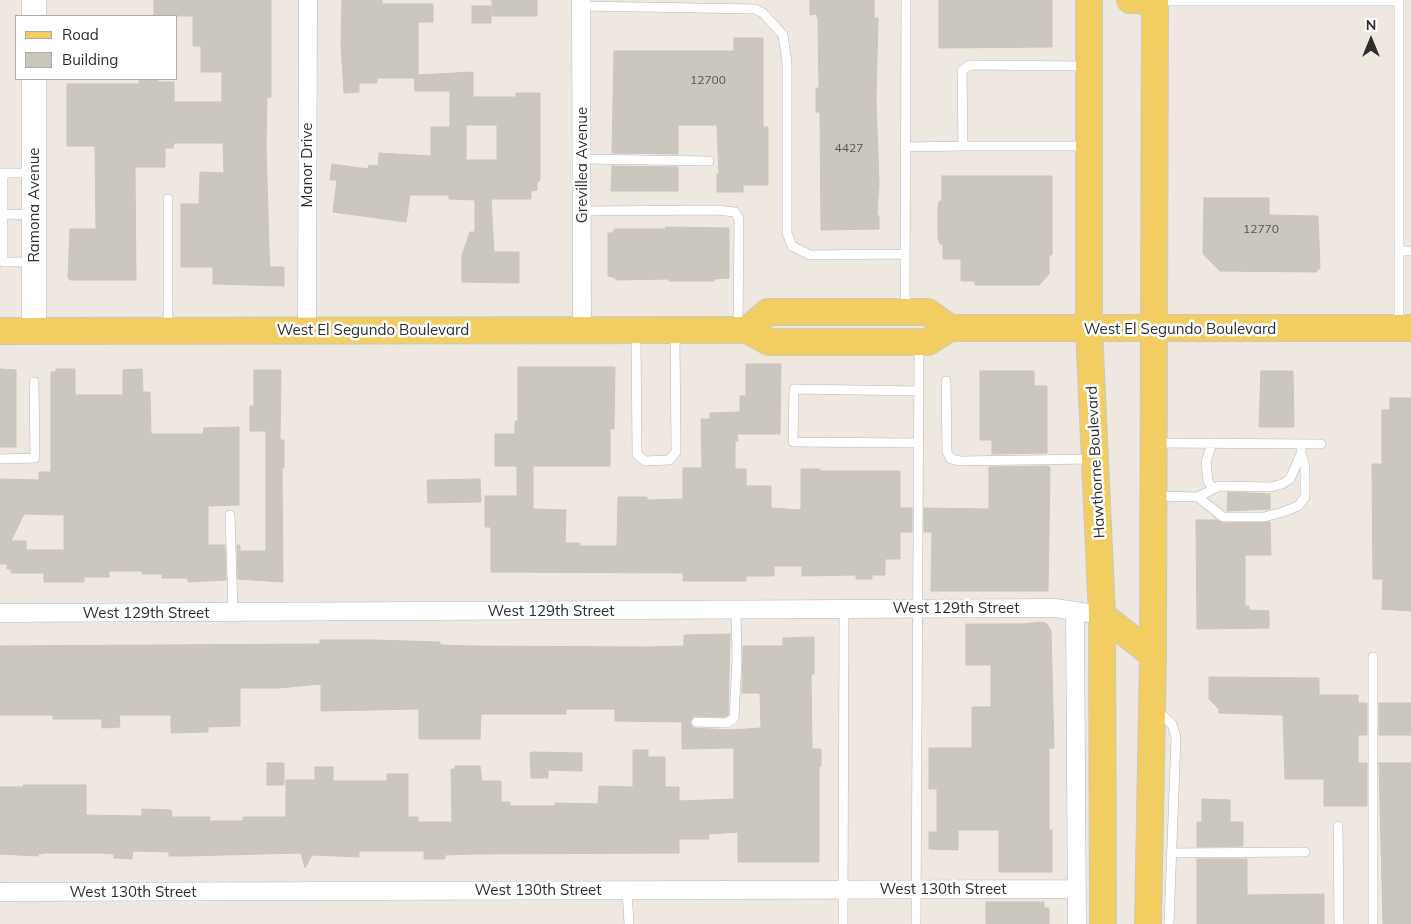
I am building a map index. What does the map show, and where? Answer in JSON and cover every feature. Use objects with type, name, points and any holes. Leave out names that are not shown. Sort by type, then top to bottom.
[{"type":"main road","name":"Hawthorne Boulevard","points":[[1089,0],[1090,329],[1102,615],[1103,924]]},
{"type":"main road","points":[[1147,0],[1156,329],[1148,924]]},
{"type":"main road","points":[[742,330],[768,312],[928,312],[950,328]]},
{"type":"main road","name":"West El Segundo Boulevard","points":[[0,331],[742,330],[769,342],[928,342],[950,328],[1405,328]]},
{"type":"main road","points":[[1102,615],[1153,655]]},
{"type":"street","points":[[34,0],[34,15]]},
{"type":"street","name":"Manor Drive","points":[[307,330],[308,0]]},
{"type":"street","name":"Grevillea Avenue","points":[[580,3],[582,330]]},
{"type":"street","name":"Ramona Avenue","points":[[34,80],[34,331]]},
{"type":"street","name":"West 129th Street","points":[[0,613],[1055,608],[1102,615]]},
{"type":"street","points":[[1075,611],[1077,924]]},
{"type":"street","name":"West 130th Street","points":[[0,892],[1077,889]]},
{"type":"lane","points":[[905,312],[906,0]]},
{"type":"lane","points":[[1147,0],[1399,0],[1399,251],[1405,328]]},
{"type":"lane","points":[[580,3],[624,3],[754,9],[763,13],[783,35],[787,63],[787,233],[792,246],[810,255],[904,254]]},
{"type":"lane","points":[[963,146],[962,71],[965,67],[1089,66]]},
{"type":"lane","points":[[905,147],[1090,146]]},
{"type":"lane","points":[[582,159],[709,162]]},
{"type":"lane","points":[[34,174],[1,173],[3,262],[34,262]]},
{"type":"lane","points":[[168,199],[168,331]]},
{"type":"lane","points":[[582,211],[734,212],[739,219],[742,330]]},
{"type":"lane","points":[[2,214],[34,215]]},
{"type":"lane","points":[[1399,251],[1411,251]]},
{"type":"lane","points":[[636,330],[637,454],[645,461],[669,460],[676,452],[675,330]]},
{"type":"lane","points":[[916,924],[919,342]]},
{"type":"lane","points":[[946,381],[947,452],[951,459],[960,461],[1096,459]]},
{"type":"lane","points":[[0,459],[35,458],[34,382]]},
{"type":"lane","points":[[918,391],[794,389],[793,442],[918,443]]},
{"type":"lane","points":[[1155,443],[1321,444]]},
{"type":"lane","points":[[1212,443],[1206,462],[1208,481],[1212,488]]},
{"type":"lane","points":[[1198,497],[1223,518],[1264,517],[1298,506],[1304,497],[1305,466],[1301,454],[1301,444]]},
{"type":"lane","points":[[1155,496],[1198,497],[1207,494],[1212,488],[1271,487],[1282,484],[1290,479],[1301,454]]},
{"type":"lane","points":[[230,515],[233,612]]},
{"type":"lane","points":[[696,722],[727,723],[734,718],[737,661],[736,610]]},
{"type":"lane","points":[[843,924],[844,610]]},
{"type":"lane","points":[[1373,657],[1373,924]]},
{"type":"lane","points":[[1152,707],[1172,724],[1176,737],[1169,924]]},
{"type":"lane","points":[[1338,826],[1339,924]]},
{"type":"lane","points":[[1171,853],[1305,852]]},
{"type":"lane","points":[[627,890],[629,924]]},
{"type":"building","points":[[154,0],[271,0],[271,97],[267,97],[266,145],[269,249],[270,267],[284,267],[284,286],[213,284],[213,267],[181,267],[181,204],[199,204],[200,172],[224,173],[223,143],[174,143],[173,148],[165,148],[165,167],[135,167],[136,280],[70,280],[68,278],[70,229],[96,229],[95,146],[67,146],[67,84],[139,84],[139,80],[158,80],[158,82],[174,82],[174,102],[222,102],[222,72],[201,72],[201,46],[193,46],[193,16],[154,15]]},
{"type":"building","points":[[342,0],[382,0],[382,4],[433,4],[433,22],[418,22],[418,75],[473,72],[473,97],[516,97],[516,93],[540,93],[540,180],[537,183],[537,190],[531,191],[531,199],[491,199],[494,252],[519,252],[519,283],[462,282],[462,255],[470,232],[475,232],[475,200],[449,199],[449,195],[410,195],[406,222],[333,212],[337,180],[330,180],[332,164],[368,169],[369,165],[378,166],[379,153],[431,156],[431,127],[450,127],[450,91],[415,91],[414,78],[377,78],[377,83],[359,83],[359,92],[344,93],[341,44]],"holes":[[[466,125],[497,125],[497,160],[466,160]]]},
{"type":"building","points":[[492,0],[537,0],[537,16],[492,16]]},
{"type":"building","points":[[810,0],[874,0],[874,18],[878,18],[876,99],[879,184],[877,215],[879,216],[879,229],[821,230],[820,112],[816,112],[816,88],[819,88],[818,19],[816,14],[810,15]]},
{"type":"building","points":[[939,0],[1052,0],[1052,47],[939,48]]},
{"type":"building","points":[[472,6],[491,6],[491,23],[472,23]]},
{"type":"building","points":[[734,38],[763,38],[763,127],[768,127],[768,185],[743,185],[743,192],[717,192],[717,174],[719,174],[717,125],[678,125],[678,154],[612,153],[614,51],[734,51]]},
{"type":"building","points":[[612,166],[678,167],[678,191],[611,191]]},
{"type":"building","points":[[942,176],[1052,176],[1052,255],[1049,255],[1049,274],[1039,285],[975,285],[975,281],[961,281],[961,259],[943,259],[943,244],[940,244],[938,238],[938,207],[939,201],[942,201]]},
{"type":"building","points":[[1204,198],[1269,198],[1269,215],[1318,216],[1320,269],[1317,269],[1317,272],[1220,271],[1203,254]]},
{"type":"building","points":[[666,227],[729,228],[729,278],[714,279],[714,281],[669,281],[669,279],[616,280],[616,278],[608,276],[608,233],[612,233],[615,229],[666,229]]},
{"type":"building","points":[[746,364],[781,364],[780,434],[737,434],[738,441],[735,441],[735,469],[746,469],[746,486],[771,486],[771,508],[801,510],[801,469],[820,469],[820,471],[900,471],[900,508],[912,508],[912,532],[900,532],[900,559],[885,559],[885,575],[872,575],[872,579],[856,579],[856,575],[802,576],[802,566],[774,566],[774,576],[746,576],[746,581],[683,581],[683,573],[491,572],[491,527],[485,527],[485,496],[517,496],[517,466],[495,466],[495,434],[515,434],[515,421],[518,421],[518,367],[615,367],[614,429],[610,429],[610,466],[533,466],[533,509],[566,510],[565,543],[580,543],[580,546],[617,546],[618,497],[647,497],[647,500],[683,499],[683,468],[702,468],[701,419],[710,419],[710,413],[740,412],[740,396],[746,396]]},
{"type":"building","points":[[0,369],[16,370],[16,447],[0,447]]},
{"type":"building","points":[[56,369],[75,369],[75,395],[123,395],[123,370],[142,369],[143,392],[150,392],[151,434],[203,434],[204,428],[239,427],[239,505],[208,506],[208,545],[225,545],[226,580],[188,582],[188,578],[162,578],[162,574],[142,574],[142,571],[109,571],[109,577],[84,577],[84,582],[44,582],[44,573],[11,573],[11,569],[7,569],[7,564],[0,564],[0,479],[39,480],[39,472],[51,472],[51,372],[56,372]],"holes":[[[24,514],[64,515],[64,550],[26,550],[26,541],[11,541]]]},
{"type":"building","points":[[254,370],[281,370],[280,440],[284,440],[284,468],[282,468],[283,582],[238,579],[237,545],[240,545],[240,551],[266,551],[266,431],[250,431],[250,406],[254,406]]},
{"type":"building","points":[[980,371],[1034,371],[1034,386],[1047,386],[1047,453],[992,454],[992,440],[980,440]]},
{"type":"building","points":[[1261,371],[1293,371],[1294,427],[1259,427]]},
{"type":"building","points":[[1390,398],[1411,398],[1411,611],[1382,609],[1383,579],[1373,579],[1372,464],[1382,464],[1382,410],[1390,410]]},
{"type":"building","points":[[989,467],[1050,467],[1048,591],[931,591],[932,532],[924,532],[924,508],[989,509]]},
{"type":"building","points":[[480,479],[481,502],[428,503],[427,480]]},
{"type":"building","points":[[1228,492],[1270,494],[1270,509],[1227,511]]},
{"type":"building","points":[[1196,520],[1217,520],[1223,523],[1270,522],[1271,555],[1245,555],[1245,606],[1249,606],[1249,610],[1269,611],[1269,628],[1197,629]]},
{"type":"building","points":[[1042,622],[1047,624],[1051,631],[1054,748],[1049,748],[1049,830],[1052,830],[1052,872],[999,872],[999,830],[958,830],[958,850],[929,849],[929,832],[937,832],[937,789],[929,789],[929,748],[972,748],[972,707],[991,707],[991,665],[966,665],[966,624]]},
{"type":"building","points":[[730,634],[728,715],[725,717],[694,716],[690,722],[693,728],[730,730],[761,728],[760,693],[742,693],[743,646],[783,646],[783,638],[814,637],[814,674],[811,674],[812,749],[821,749],[821,766],[819,766],[819,862],[738,862],[738,832],[708,834],[709,839],[679,839],[679,853],[472,854],[445,855],[445,859],[424,859],[424,851],[359,851],[359,857],[312,855],[305,868],[301,853],[169,856],[169,852],[133,851],[132,859],[114,858],[114,854],[102,853],[46,853],[38,854],[38,856],[0,854],[0,787],[86,785],[86,815],[142,816],[142,809],[171,810],[172,817],[210,817],[209,821],[243,821],[243,817],[286,817],[286,780],[315,780],[315,767],[333,767],[333,781],[387,781],[387,774],[408,774],[408,817],[418,817],[418,822],[452,822],[451,769],[455,769],[455,766],[480,766],[482,781],[501,781],[501,802],[510,802],[510,806],[555,806],[555,803],[598,804],[599,786],[633,787],[633,750],[648,750],[648,757],[665,757],[665,787],[679,787],[679,801],[734,799],[734,748],[682,749],[682,722],[615,721],[615,709],[566,709],[566,714],[481,714],[480,739],[419,739],[419,709],[321,711],[321,684],[279,688],[240,688],[240,726],[208,727],[208,732],[171,733],[171,715],[119,715],[120,727],[102,728],[102,719],[53,719],[53,715],[0,715],[0,646],[320,644],[320,640],[373,640],[440,642],[440,645],[471,646],[646,647],[684,646],[684,635]]},
{"type":"building","points":[[1209,677],[1319,678],[1319,695],[1358,695],[1358,703],[1367,703],[1367,735],[1358,735],[1358,763],[1367,763],[1367,806],[1324,806],[1324,779],[1285,779],[1283,715],[1219,713],[1219,709],[1209,699]]},
{"type":"building","points":[[1379,703],[1411,703],[1411,735],[1379,735]]},
{"type":"building","points":[[530,753],[582,753],[582,771],[548,770],[548,778],[531,778]]},
{"type":"building","points":[[267,763],[284,763],[284,785],[267,785]]},
{"type":"building","points":[[1379,763],[1411,763],[1411,924],[1383,924]]},
{"type":"building","points":[[1202,799],[1230,800],[1230,822],[1243,822],[1243,846],[1197,847],[1197,822],[1202,822]]},
{"type":"building","points":[[1197,859],[1247,859],[1247,895],[1324,894],[1324,924],[1197,924]]},
{"type":"building","points":[[986,902],[1044,902],[1044,908],[1049,908],[1049,924],[986,924]]}]
